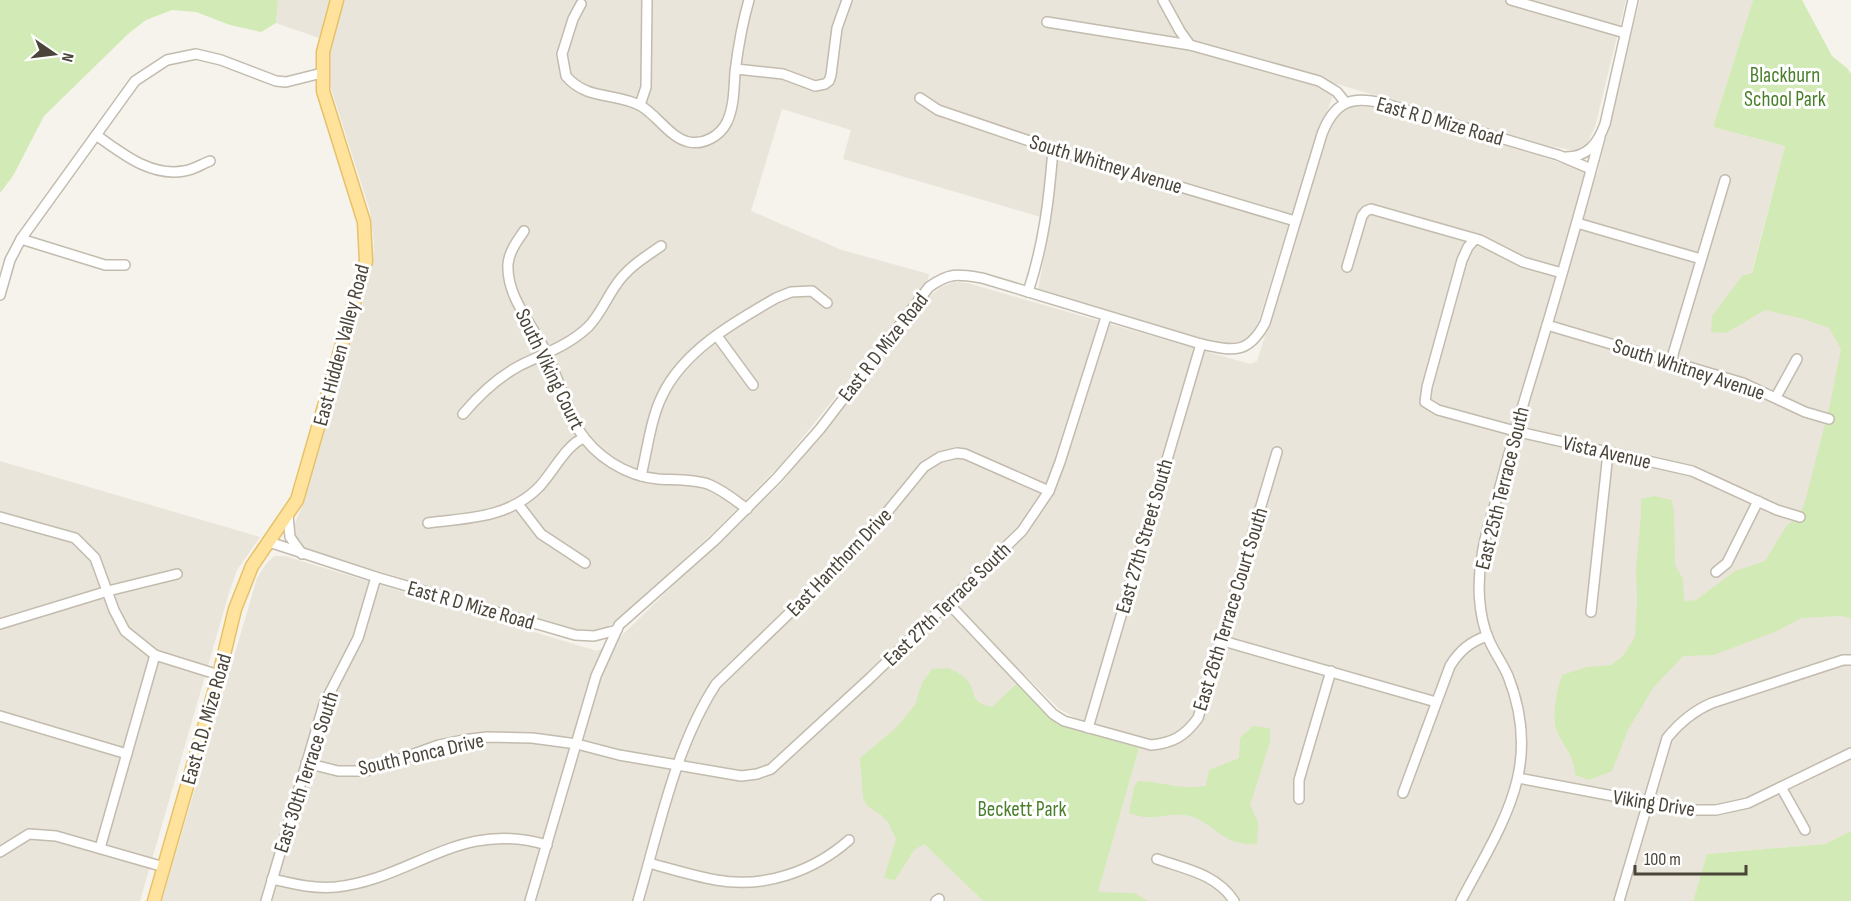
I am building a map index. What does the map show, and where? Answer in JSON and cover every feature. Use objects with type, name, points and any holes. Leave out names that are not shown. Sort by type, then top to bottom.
[{"type":"main road","name":"East Hidden Valley Road","points":[[269,542],[297,500],[366,261],[364,222],[323,92],[323,52],[337,0]]},
{"type":"main road","name":"East R.D. Mize Road","points":[[154,901],[219,675],[235,609],[252,566],[269,542]]},
{"type":"street","points":[[640,105],[646,87],[647,0]]},
{"type":"street","points":[[581,4],[573,19],[562,54],[566,76],[584,91],[640,105],[689,142],[708,140],[719,133],[727,122],[732,107],[740,35],[749,0]]},
{"type":"street","points":[[736,69],[783,74],[815,86],[825,84],[831,75],[837,28],[847,0]]},
{"type":"street","points":[[1163,0],[1190,45]]},
{"type":"street","points":[[1512,0],[1625,33]]},
{"type":"street","points":[[1600,137],[1605,124],[1633,0]]},
{"type":"street","points":[[1047,22],[1190,45],[1319,81],[1337,92],[1345,102]]},
{"type":"street","points":[[0,295],[10,260],[21,239],[135,81],[167,60],[196,54],[221,60],[276,81],[286,82],[322,74]]},
{"type":"street","name":"South Whitney Avenue","points":[[920,98],[938,110],[1053,149],[1295,221]]},
{"type":"street","name":"East R D Mize Road","points":[[269,542],[376,577],[575,635],[594,636],[617,630],[747,509],[820,429],[929,287],[941,278],[956,273],[982,278],[1201,344],[1232,349],[1250,345],[1265,323],[1326,123],[1345,102],[1361,99],[1382,103],[1558,155],[1592,169]]},
{"type":"street","points":[[96,135],[140,164],[159,170],[184,171],[210,161]]},
{"type":"street","name":"East R D Mize Road","points":[[1558,155],[1577,156],[1593,146],[1600,137]]},
{"type":"street","name":"East 25th Terrace South","points":[[1461,901],[1505,816],[1518,778],[1521,756],[1518,714],[1507,675],[1487,636],[1479,586],[1482,556],[1515,431],[1600,137]]},
{"type":"street","points":[[1028,292],[1047,220],[1053,149]]},
{"type":"street","points":[[1671,361],[1725,180]]},
{"type":"street","points":[[1347,267],[1362,216],[1371,209],[1470,236],[1509,256],[1562,273]]},
{"type":"street","points":[[1577,223],[1701,258]]},
{"type":"street","name":"South Viking Court","points":[[524,231],[509,261],[510,280],[518,304],[536,331],[584,438],[603,458],[624,470],[641,476],[707,484],[723,491],[747,509]]},
{"type":"street","points":[[21,239],[105,265],[124,265]]},
{"type":"street","name":"Vista Avenue","points":[[1475,240],[1468,247],[1462,260],[1427,387],[1425,402],[1438,410],[1515,431],[1692,471],[1800,517]]},
{"type":"street","points":[[463,414],[499,379],[568,343],[588,327],[617,283],[633,265],[661,246]]},
{"type":"street","points":[[641,476],[661,397],[675,372],[688,358],[764,304],[791,292],[812,291],[827,303]]},
{"type":"street","name":"East 27th Terrace South","points":[[678,766],[741,776],[757,774],[771,768],[870,678],[1022,531],[1049,491],[1106,317]]},
{"type":"street","name":"South Whitney Avenue","points":[[1547,325],[1743,383],[1805,412],[1828,419]]},
{"type":"street","points":[[717,336],[753,385]]},
{"type":"street","name":"East 27th Street South","points":[[1088,728],[1201,344]]},
{"type":"street","points":[[1776,397],[1797,359]]},
{"type":"street","points":[[428,523],[489,515],[518,504],[537,489],[573,445],[584,438]]},
{"type":"street","name":"East 26th Terrace Court South","points":[[1088,728],[1151,745],[1166,743],[1188,733],[1198,718],[1277,452]]},
{"type":"street","points":[[1591,612],[1608,453]]},
{"type":"street","name":"East Hanthorn Drive","points":[[638,901],[678,766],[693,724],[716,684],[861,544],[885,518],[912,481],[933,460],[948,454],[965,454],[1049,491]]},
{"type":"street","points":[[1716,572],[1727,563],[1758,501]]},
{"type":"street","points":[[518,504],[541,534],[585,563]]},
{"type":"street","points":[[288,515],[290,537],[302,554]]},
{"type":"street","points":[[0,517],[75,538],[95,558],[114,610],[125,631],[155,655],[219,675]]},
{"type":"street","points":[[0,624],[108,591],[177,574]]},
{"type":"street","name":"East 30th Terrace South","points":[[266,901],[324,704],[357,638],[376,577]]},
{"type":"street","points":[[948,603],[1053,714],[1064,721],[1088,728]]},
{"type":"street","points":[[530,901],[596,676],[617,630]]},
{"type":"street","points":[[1403,794],[1436,702],[1455,658],[1467,645],[1487,636]]},
{"type":"street","points":[[1222,641],[1436,702]]},
{"type":"street","points":[[99,848],[155,655]]},
{"type":"street","points":[[1619,901],[1667,738],[1676,728],[1699,709],[1712,703],[1843,660],[1851,660]]},
{"type":"street","points":[[1299,799],[1299,780],[1331,671]]},
{"type":"street","points":[[0,716],[127,754]]},
{"type":"street","name":"South Ponca Drive","points":[[306,763],[338,771],[366,771],[439,745],[487,737],[532,738],[577,744],[619,755],[678,766]]},
{"type":"street","name":"Viking Drive","points":[[1518,778],[1647,804],[1688,810],[1716,810],[1748,803],[1851,753]]},
{"type":"street","points":[[1781,788],[1805,830]]},
{"type":"street","points":[[2,847],[30,834],[56,836],[164,867]]},
{"type":"street","points":[[272,879],[304,887],[336,887],[357,883],[447,848],[472,841],[512,837],[547,845]]},
{"type":"street","points":[[649,863],[717,880],[759,881],[782,877],[805,869],[831,855],[849,840]]},
{"type":"street","points":[[1157,859],[1206,876],[1227,890],[1234,901]]},
{"type":"shaded area","points":[[278,0],[330,0],[319,38],[276,23]]},
{"type":"shaded area","points":[[344,0],[1626,0],[1595,127],[1588,142],[1577,151],[1545,145],[1337,84],[1296,200],[1258,323],[1249,338],[1237,343],[1219,343],[1038,290],[1051,220],[843,159],[851,130],[782,109],[751,211],[842,250],[929,274],[927,283],[783,462],[716,530],[615,622],[602,630],[590,631],[577,630],[308,550],[300,545],[294,536],[293,528],[302,506],[373,257],[374,241],[370,211],[330,85],[330,48]]},
{"type":"shaded area","points":[[1640,0],[1753,0],[1713,127],[1785,146],[1747,290],[1851,316],[1851,831],[1825,844],[1707,854],[1693,901],[1095,901],[1142,738],[1076,718],[1059,709],[1025,675],[889,810],[983,901],[162,901],[257,578],[274,556],[285,556],[597,651],[615,642],[781,484],[929,297],[941,287],[954,282],[967,283],[1250,364],[1257,361],[1326,141],[1333,122],[1341,113],[1351,106],[1396,112],[1597,174]]},
{"type":"shaded area","points":[[0,461],[260,537],[237,570],[229,593],[140,901],[0,901]]},
{"type":"green space","points":[[0,0],[278,0],[276,23],[261,32],[230,25],[196,12],[172,10],[146,20],[128,34],[44,116],[13,176],[0,193]]},
{"type":"green space","name":"Blackburn School Park","points":[[1753,0],[1802,0],[1832,56],[1851,74],[1851,618],[1840,616],[1801,618],[1777,631],[1714,655],[1683,656],[1653,688],[1628,730],[1612,771],[1589,780],[1575,775],[1571,757],[1557,731],[1555,711],[1557,695],[1562,675],[1587,667],[1611,665],[1623,656],[1635,637],[1636,570],[1641,499],[1654,496],[1672,500],[1675,565],[1683,579],[1684,601],[1696,600],[1735,571],[1765,561],[1787,525],[1798,518],[1805,502],[1830,404],[1841,349],[1829,328],[1804,319],[1765,310],[1726,333],[1711,332],[1712,316],[1742,276],[1752,273],[1785,146],[1713,127]]},
{"type":"green space","name":"Beckett Park","points":[[949,668],[970,683],[976,699],[984,705],[992,707],[1017,683],[1056,721],[1067,727],[1139,748],[1098,892],[1134,893],[1148,901],[983,901],[924,844],[914,850],[895,880],[884,878],[896,839],[888,822],[867,806],[863,798],[860,758],[897,727],[915,705],[922,683],[932,669]]},
{"type":"green space","points":[[1253,726],[1270,728],[1270,742],[1250,805],[1258,822],[1257,844],[1234,841],[1203,822],[1185,815],[1147,817],[1129,813],[1134,787],[1138,781],[1180,786],[1206,786],[1209,770],[1239,758],[1240,738]]},
{"type":"green space","points":[[1851,831],[1851,901],[1693,901],[1707,854],[1825,844]]}]
